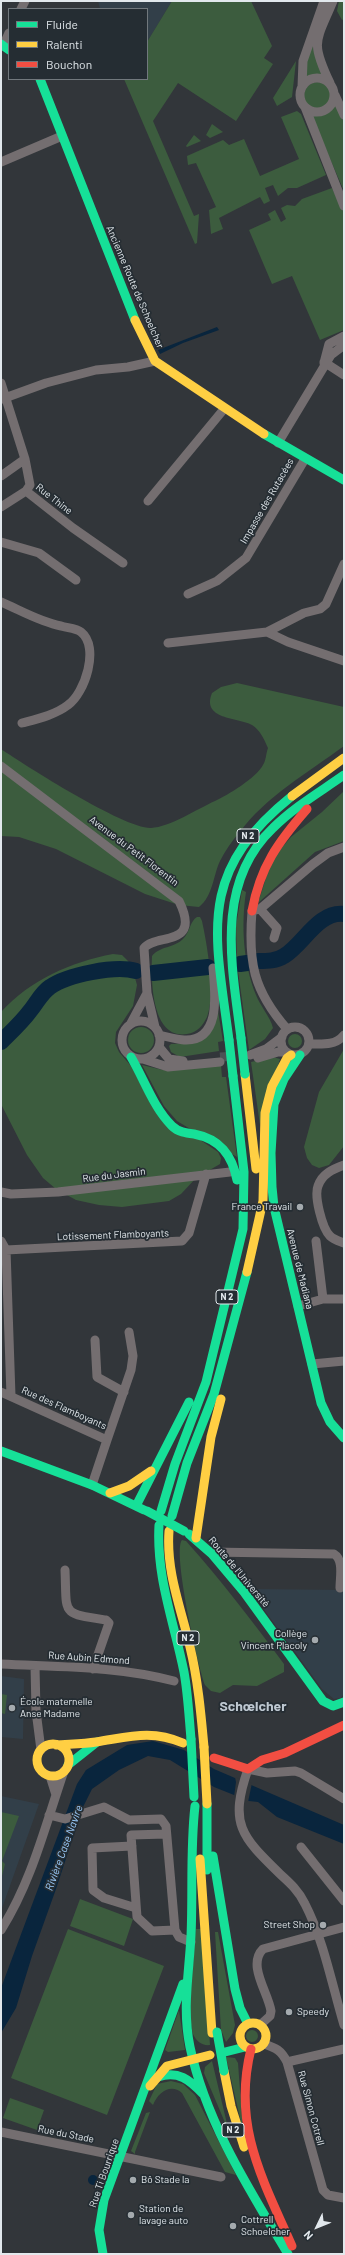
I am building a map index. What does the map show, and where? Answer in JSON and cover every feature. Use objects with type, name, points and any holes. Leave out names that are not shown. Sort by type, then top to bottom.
[{"type":"main road","name":"Ancienne Route de Schoelcher","points":[[40,80],[139,331],[155,361],[224,409],[305,459],[344,480]]},
{"type":"main road","name":"N 2","points":[[161,1511],[175,1464],[206,1382],[243,1229],[246,1203],[243,1153],[229,1040],[217,978],[215,952],[217,918],[228,870],[244,841],[262,821],[295,793],[344,758]]},
{"type":"main road","name":"N 2","points":[[172,1516],[187,1463],[214,1394],[253,1249],[257,1203],[256,1169],[230,950],[229,928],[231,903],[238,879],[249,858],[264,837],[282,820],[344,775]]},
{"type":"main road","points":[[256,910],[257,882],[270,853],[282,837],[330,786]]},
{"type":"main road","points":[[253,1249],[263,1201],[265,1127],[268,1101],[272,1086],[287,1058],[293,1054]]},
{"type":"main road","name":"Avenue de Madiana","points":[[293,1054],[278,1091],[271,1123],[274,1207],[325,1413],[344,1438]]},
{"type":"main road","points":[[131,1056],[169,1123],[181,1132],[205,1136],[217,1142],[228,1153],[235,1167],[237,1217],[225,1303]]},
{"type":"main road","points":[[196,1538],[196,1528],[211,1436],[229,1364],[237,1311]]},
{"type":"main road","points":[[136,1506],[152,1469],[178,1428],[214,1347]]},
{"type":"main road","name":"Route de l'Université","points":[[1,1451],[110,1493],[147,1511],[196,1538],[211,1552],[278,1636],[323,1701],[328,1705],[342,1704]]},
{"type":"main road","points":[[110,1493],[129,1486],[152,1469]]},
{"type":"main road","name":"N 2","points":[[159,1525],[157,1542],[162,1590],[182,1665],[187,1741],[194,1802],[214,2032],[226,2107],[238,2146],[255,2186],[289,2254]]},
{"type":"main road","name":"N 2","points":[[170,1531],[170,1558],[173,1582],[190,1647],[197,1683],[204,1747],[207,1804],[206,1864],[214,2032]]},
{"type":"main road","points":[[214,1758],[248,1769],[262,1760],[285,1753],[344,1725]]},
{"type":"main road","points":[[97,1742],[60,1774],[50,1776],[39,1767],[37,1758],[41,1750],[53,1745],[97,1742],[130,1734],[154,1734],[187,1741]]},
{"type":"main road","points":[[53,1745],[65,1750],[67,1754],[66,1768]]},
{"type":"main road","points":[[194,1802],[191,1844],[191,1942],[186,1975],[185,2017],[193,2055],[205,2097],[237,2166],[289,2254]]},
{"type":"main road","points":[[207,1804],[215,1876],[224,1930],[240,2008],[248,2024]]},
{"type":"main road","name":"Rue Ti Bourrique","points":[[103,2254],[99,2241],[100,2216],[121,2156],[153,2076],[160,2048],[186,1975]]},
{"type":"main road","points":[[248,2024],[260,2025],[266,2032],[264,2044],[258,2049],[224,2049],[240,2036],[242,2029],[248,2024]]},
{"type":"main road","points":[[240,2036],[248,2048],[244,2080],[248,2129],[266,2184],[295,2254]]},
{"type":"main road","points":[[160,2048],[165,2054],[173,2055],[193,2055],[209,2052]]},
{"type":"main road","points":[[153,2076],[173,2055]]},
{"type":"main road","points":[[153,2076],[167,2066],[193,2055]]},
{"type":"main road","name":"N 2","points":[[221,2071],[246,2151],[259,2184],[295,2254]]},
{"type":"main road","points":[[153,2076],[178,2074],[190,2080],[205,2097]]},
{"type":"street","points":[[326,2],[316,41],[316,50],[344,115]]},
{"type":"street","points":[[326,2],[304,56],[300,99],[305,107],[344,206]]},
{"type":"street","points":[[4,47],[8,36]]},
{"type":"street","points":[[302,87],[305,83],[315,78],[320,78],[330,83]]},
{"type":"street","points":[[305,107],[310,111],[321,112],[331,106],[335,95]]},
{"type":"street","points":[[1,162],[62,136]]},
{"type":"street","points":[[324,365],[329,344],[344,336]]},
{"type":"street","points":[[278,443],[324,365],[331,355],[344,345]]},
{"type":"street","points":[[4,398],[96,370],[128,367],[155,361]]},
{"type":"street","points":[[324,365],[344,375]]},
{"type":"street","name":"Rue Thine","points":[[1,383],[4,398],[25,459],[30,485],[26,491],[73,528],[123,563]]},
{"type":"street","points":[[148,501],[224,409]]},
{"type":"street","points":[[1,476],[25,459]]},
{"type":"street","name":"Impasse des Rutacées","points":[[188,594],[217,581],[246,558],[305,459]]},
{"type":"street","points":[[1,507],[26,491]]},
{"type":"street","points":[[1,542],[39,553],[76,580]]},
{"type":"street","points":[[168,643],[267,632],[304,614],[320,609],[326,604],[344,564]]},
{"type":"street","points":[[1,602],[50,624],[80,630],[85,636],[90,647],[90,662],[78,694],[68,705],[22,723]]},
{"type":"street","points":[[267,632],[288,642],[344,661]]},
{"type":"street","name":"Avenue du Petit Florentin","points":[[1,766],[179,901],[184,911],[185,926],[175,937],[145,946],[144,965],[147,993]]},
{"type":"street","points":[[287,1029],[264,998],[254,970],[250,948],[256,910],[312,864],[328,853],[344,847]]},
{"type":"street","points":[[256,910],[276,928],[274,938]]},
{"type":"street","points":[[131,1023],[144,1021],[157,1031],[190,1040],[201,1035],[208,1029],[215,1010],[217,978]]},
{"type":"street","points":[[147,993],[157,1031],[159,1047],[166,1056],[173,1061],[220,1060],[168,1067],[131,1056],[124,1049],[121,1040],[124,1030],[131,1023],[147,993]]},
{"type":"street","points":[[295,1027],[303,1030],[308,1036],[308,1048],[293,1054],[278,1052],[251,1057],[266,1049],[282,1037],[287,1029],[295,1027]]},
{"type":"street","points":[[309,1044],[330,1044],[338,1041],[344,1035]]},
{"type":"street","points":[[282,1037],[282,1045],[293,1054]]},
{"type":"street","points":[[143,1059],[153,1054],[159,1047]]},
{"type":"street","points":[[344,1165],[336,1168],[321,1179],[317,1186],[317,1197],[326,1231],[330,1236],[344,1243]]},
{"type":"street","name":"Rue du Jasmin","points":[[1,1192],[11,1194],[58,1192],[230,1172]]},
{"type":"street","name":"Lotissement Flamboyants","points":[[6,1250],[182,1241],[190,1232],[206,1174]]},
{"type":"street","points":[[1,1241],[6,1250]]},
{"type":"street","points":[[316,1241],[323,1299]]},
{"type":"street","name":"Rue des Flamboyants","points":[[6,1250],[11,1396]]},
{"type":"street","points":[[298,1306],[323,1299],[344,1299]]},
{"type":"street","name":"Rue des Flamboyants","points":[[92,1485],[131,1370],[133,1356],[129,1332]]},
{"type":"street","points":[[95,1340],[97,1377],[124,1392]]},
{"type":"street","points":[[312,1364],[344,1361]]},
{"type":"street","name":"Rue des Flamboyants","points":[[1,1392],[107,1440]]},
{"type":"street","points":[[211,1552],[334,1554],[338,1556],[340,1561],[340,1588]]},
{"type":"street","points":[[65,1570],[66,1605],[69,1611],[74,1615],[110,1622],[93,1669]]},
{"type":"street","name":"Rue Aubin Edmond","points":[[1,1664],[93,1669],[146,1674],[174,1681]]},
{"type":"street","points":[[35,1666],[36,1711],[41,1750]]},
{"type":"street","points":[[39,1737],[53,1745]]},
{"type":"street","points":[[1,1930],[24,1888],[40,1846],[49,1814],[66,1768]]},
{"type":"street","points":[[344,1799],[301,1773],[295,1771],[267,1774],[248,1769],[238,1804],[239,1821],[250,1843],[298,1891],[317,1934],[344,2025]]},
{"type":"street","points":[[50,1776],[56,1795]]},
{"type":"street","points":[[49,1814],[65,1819],[104,1806],[129,1820],[162,1819],[166,1826],[175,1930],[180,1936],[191,1942]]},
{"type":"street","points":[[166,1834],[131,1836],[136,1908],[138,1919],[150,1930],[175,1930]]},
{"type":"street","points":[[132,1846],[92,1848],[92,1890],[104,1898],[136,1908]]},
{"type":"street","points":[[301,1848],[344,1901]]},
{"type":"street","points":[[260,2025],[270,2016],[271,2010],[257,1967],[257,1957],[259,1953],[264,1949],[344,1927]]},
{"type":"street","name":"Rue Simon Cotrell","points":[[264,2044],[276,2048],[282,2052],[287,2062],[322,2190],[328,2195],[344,2198]]},
{"type":"street","points":[[287,2062],[344,2049]]},
{"type":"street","name":"Rue du Stade","points":[[1,2132],[220,2177]]},
{"type":"shaded area","points":[[98,1],[172,1],[148,40],[148,8],[100,8]]},
{"type":"shaded area","name":"Collège Vincent Placoly","points":[[249,1589],[344,1590],[344,1693],[341,1698],[334,1699],[322,1689]]},
{"type":"shaded area","name":"École maternelle Anse Madame","points":[[1,1676],[24,1679],[23,1739],[1,1737]]},
{"type":"shaded area","points":[[1,1796],[39,1804],[1,1911]]},
{"type":"green space","points":[[172,1],[251,1],[272,46],[264,58],[273,64],[236,121],[178,83],[153,121],[194,216],[199,214],[197,243],[195,244],[124,80],[148,80],[148,40]]},
{"type":"green space","points":[[339,1],[344,1],[344,19],[342,20],[337,11]]},
{"type":"green space","points":[[314,36],[313,47],[324,76],[313,75],[305,80],[305,64]]},
{"type":"green space","points":[[296,61],[292,97],[277,106],[273,98]]},
{"type":"green space","points":[[318,82],[328,86],[332,96],[328,106],[318,110],[308,106],[304,96],[308,86]]},
{"type":"green space","points":[[336,104],[344,122],[344,191],[311,115],[325,114]]},
{"type":"green space","points":[[297,111],[301,114],[326,175],[297,188],[288,188],[278,196],[273,185],[265,188],[270,201],[264,204],[260,197],[219,218],[223,229],[211,234],[209,210],[216,207],[196,163],[188,165],[187,156],[223,140],[229,145],[244,139],[260,176],[299,159],[281,117]]},
{"type":"green space","points":[[212,124],[223,132],[210,138],[206,135]]},
{"type":"green space","points":[[194,135],[201,141],[187,147],[186,146]]},
{"type":"green space","points":[[332,188],[344,213],[344,330],[320,340],[292,276],[272,284],[249,230],[271,220],[268,214],[275,210],[281,222],[286,219],[281,208],[287,205],[295,206],[302,199]]},
{"type":"green space","points":[[237,683],[344,707],[344,746],[274,797],[250,820],[224,854],[220,861],[210,892],[199,907],[179,905],[145,894],[56,849],[19,837],[1,836],[1,749],[31,769],[99,808],[138,826],[151,828],[175,821],[221,798],[248,781],[263,765],[268,748],[260,732],[255,727],[246,722],[216,713],[210,702],[212,693],[221,687]]},
{"type":"green space","points":[[344,791],[344,841],[315,852],[258,903],[272,859],[291,837],[322,812]]},
{"type":"green space","points":[[242,890],[246,892],[244,905],[244,944],[248,970],[256,995],[270,1019],[273,1028],[265,1039],[249,1050],[237,964],[236,926]]},
{"type":"green space","points":[[197,917],[200,917],[202,921],[210,969],[210,1008],[202,1026],[197,1030],[187,1034],[175,1033],[166,1028],[160,1018],[156,1006],[153,992],[152,956],[159,950],[175,944],[183,939],[193,921]]},
{"type":"green space","points":[[113,954],[122,955],[128,961],[132,967],[137,985],[133,1006],[116,1032],[115,1043],[119,1052],[131,1066],[152,1107],[218,1152],[221,1158],[220,1164],[196,1178],[181,1194],[169,1201],[122,1207],[99,1205],[76,1200],[56,1189],[43,1178],[27,1155],[1,1104],[1,1012],[25,991],[52,974],[67,967],[97,957]]},
{"type":"green space","points":[[218,1011],[223,1041],[218,1042],[219,1051],[180,1057],[171,1052],[169,1046],[171,1044],[193,1043]]},
{"type":"green space","points":[[141,1027],[150,1031],[154,1040],[150,1049],[141,1053],[132,1049],[128,1040],[132,1031]]},
{"type":"green space","points":[[292,1034],[298,1034],[302,1038],[302,1044],[298,1048],[292,1048],[288,1044],[288,1038]]},
{"type":"green space","points":[[344,1049],[344,1146],[329,1165],[319,1168],[312,1165],[307,1158],[304,1147],[319,1092]]},
{"type":"green space","points":[[273,1057],[280,1059],[260,1125],[251,1062]]},
{"type":"green space","points":[[142,1065],[163,1070],[221,1065],[222,1077],[226,1077],[237,1157],[177,1121],[164,1106]]},
{"type":"green space","points":[[182,1540],[186,1541],[249,1617],[284,1664],[284,1672],[257,1686],[233,1685],[220,1693],[211,1691],[205,1685],[192,1634],[183,1586],[180,1565],[180,1549]]},
{"type":"green space","points":[[1,1694],[7,1695],[5,1714],[1,1713]]},
{"type":"green space","points":[[1,1812],[19,1816],[2,1861],[5,1864],[1,1880]]},
{"type":"green space","points":[[80,1899],[133,1919],[124,1946],[70,1926]]},
{"type":"green space","points":[[68,1929],[164,1966],[107,2115],[11,2078]]},
{"type":"green space","points":[[196,1929],[202,1929],[210,2045],[204,2045],[196,2039],[193,2034],[191,2024],[190,2012]]},
{"type":"green space","points":[[215,1932],[218,1932],[235,2025],[233,2033],[226,2042],[221,2030]]},
{"type":"green space","points":[[179,2010],[185,2050],[168,2052],[165,2050]]},
{"type":"green space","points":[[250,2030],[254,2030],[258,2036],[254,2042],[250,2042],[246,2038],[246,2034]]},
{"type":"green space","points":[[226,2057],[235,2058],[238,2063],[243,2131]]},
{"type":"green space","points":[[212,2061],[229,2132],[204,2073],[205,2067]]},
{"type":"green space","points":[[171,2081],[183,2084],[195,2095],[236,2175],[225,2172],[182,2093],[178,2090],[169,2089],[165,2090],[158,2096],[153,2105],[149,2101],[157,2084]]},
{"type":"green space","points":[[10,2098],[44,2110],[37,2130],[3,2118]]},
{"type":"green space","points":[[150,2112],[135,2154],[131,2151],[146,2113]]},
{"type":"water","points":[[217,327],[219,330],[183,343],[160,354],[158,350]]},
{"type":"water","name":"Rivière Case Navire","points":[[153,1741],[184,1750],[214,1769],[344,1825],[344,1844],[277,1817],[258,1802],[249,1801],[214,1787],[170,1760],[148,1756],[119,1770],[92,1789],[83,1807],[32,1956],[16,2008],[1,2033],[1,1988],[77,1784],[86,1770],[127,1745]]},
{"type":"water","points":[[91,2175],[95,2175],[97,2176],[97,2184],[91,2185],[88,2182],[88,2178]]},
{"type":"pier","points":[[235,1777],[252,1783],[248,1802],[234,1797],[236,1782]]},
{"type":"waterway","points":[[258,961],[281,958],[291,951],[311,930],[326,918],[335,914],[344,914]]},
{"type":"waterway","points":[[240,964],[247,963]]},
{"type":"waterway","points":[[153,973],[208,967]]},
{"type":"waterway","points":[[1,1042],[24,1019],[44,992],[50,987],[79,975],[92,972],[116,969],[136,971]]},
{"type":"tunnel","points":[[220,1057],[235,1056]]},
{"type":"traffic: fast","points":[[1,44],[8,49]]},
{"type":"traffic: fast","points":[[40,80],[135,320]]},
{"type":"traffic: fast","points":[[264,434],[344,480]]},
{"type":"traffic: fast","points":[[241,1038],[234,983],[232,927],[235,900],[242,874],[254,850],[281,820],[298,806],[344,775]]},
{"type":"traffic: fast","points":[[229,1040],[219,967],[217,936],[219,906],[226,879],[240,851],[261,824],[292,796]]},
{"type":"traffic: fast","points":[[241,1038],[245,1074]]},
{"type":"traffic: fast","points":[[229,1040],[233,1076]]},
{"type":"traffic: fast","points":[[300,1055],[284,1079],[274,1104],[271,1153],[274,1207],[321,1403],[330,1422],[344,1438]]},
{"type":"traffic: fast","points":[[131,1057],[154,1102],[165,1118],[177,1130],[203,1136],[218,1144],[232,1163],[237,1180]]},
{"type":"traffic: fast","points":[[161,1511],[175,1464],[206,1382],[243,1229],[244,1172],[233,1076]]},
{"type":"traffic: fast","points":[[172,1516],[187,1463],[214,1394],[247,1272]]},
{"type":"traffic: fast","points":[[136,1506],[189,1402]]},
{"type":"traffic: fast","points":[[1,1451],[92,1485],[144,1510]]},
{"type":"traffic: fast","points":[[147,1511],[184,1531]]},
{"type":"traffic: fast","points":[[159,1525],[160,1563],[184,1672],[191,1739]]},
{"type":"traffic: fast","points":[[189,1534],[212,1554],[244,1592],[323,1701],[333,1706],[344,1702]]},
{"type":"traffic: fast","points":[[191,1739],[194,1797]]},
{"type":"traffic: fast","points":[[68,1765],[97,1742]]},
{"type":"traffic: fast","points":[[207,1804],[207,1870]]},
{"type":"traffic: fast","points":[[195,1806],[193,1822],[191,1936],[186,2005],[186,2019],[190,2047],[197,2075],[207,2102],[230,2154],[258,2205],[288,2254]]},
{"type":"traffic: fast","points":[[213,1856],[235,1989],[240,2008],[248,2024]]},
{"type":"traffic: fast","points":[[103,2254],[99,2230],[104,2200],[183,1984]]},
{"type":"traffic: fast","points":[[217,2032],[224,2071]]},
{"type":"traffic: fast","points":[[225,2052],[245,2047]]},
{"type":"traffic: fast","points":[[158,2077],[165,2075],[178,2076],[193,2084],[203,2094]]},
{"type":"traffic: slow","points":[[135,320],[155,361],[264,434]]},
{"type":"traffic: slow","points":[[292,796],[344,758]]},
{"type":"traffic: slow","points":[[247,1272],[263,1201],[265,1113],[272,1086],[287,1058],[291,1055]]},
{"type":"traffic: slow","points":[[245,1074],[256,1169]]},
{"type":"traffic: slow","points":[[196,1538],[211,1437],[221,1399]]},
{"type":"traffic: slow","points":[[110,1493],[129,1486],[151,1471]]},
{"type":"traffic: slow","points":[[169,1531],[172,1575],[195,1672],[204,1747]]},
{"type":"traffic: slow","points":[[56,1745],[91,1743],[140,1735],[161,1736],[183,1743]]},
{"type":"traffic: slow","points":[[53,1744],[62,1747],[66,1751],[69,1760],[66,1769],[62,1773],[53,1776],[44,1773],[40,1769],[37,1760],[40,1751],[44,1747],[53,1744]]},
{"type":"traffic: slow","points":[[204,1747],[207,1804]]},
{"type":"traffic: slow","points":[[200,1859],[212,2033]]},
{"type":"traffic: slow","points":[[253,2023],[262,2027],[266,2036],[262,2045],[253,2049],[244,2045],[240,2036],[244,2027],[253,2023]]},
{"type":"traffic: slow","points":[[150,2086],[167,2066],[210,2055]]},
{"type":"traffic: slow","points":[[224,2071],[231,2106],[244,2147]]},
{"type":"traffic: jam","points":[[252,911],[255,895],[265,868],[279,844],[307,809]]},
{"type":"traffic: jam","points":[[214,1758],[248,1769],[262,1760],[285,1753],[344,1725]]},
{"type":"traffic: jam","points":[[251,2049],[246,2076],[245,2102],[248,2127],[253,2150],[261,2174],[292,2246]]},
{"type":"place","name":"France Travail","points":[[300,1207]]},
{"type":"place","name":"Collège Vincent Placoly","points":[[315,1640]]},
{"type":"place","name":"École maternelle Anse Madame","points":[[12,1708]]},
{"type":"place","name":"Street Shop","points":[[323,1925]]},
{"type":"place","name":"Speedy","points":[[289,2012]]},
{"type":"place","name":"Bô Stade la","points":[[133,2180]]},
{"type":"place","name":"Station de lavage auto","points":[[131,2215]]},
{"type":"place","name":"Cottrell Schoelcher","points":[[233,2226]]},
{"type":"district","name":"Schœlcher","points":[[253,1706]]}]
